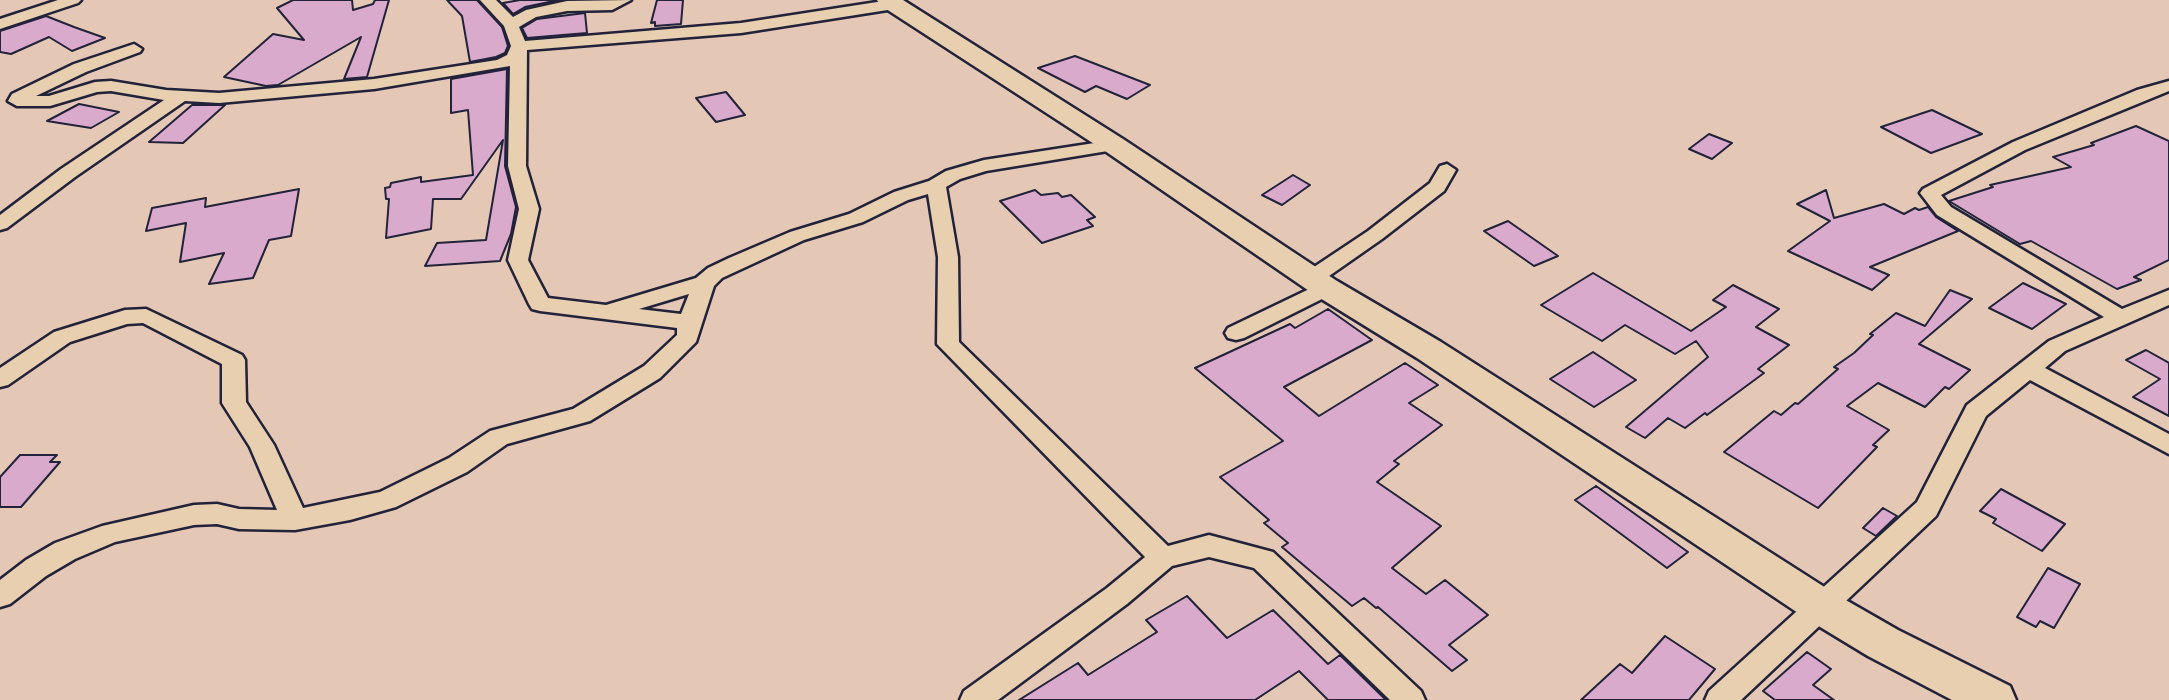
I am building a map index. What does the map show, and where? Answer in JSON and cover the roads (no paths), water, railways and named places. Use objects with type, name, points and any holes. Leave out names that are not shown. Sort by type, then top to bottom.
[{"type":"main road","points":[[891,2],[1114,145],[1319,283],[1429,350],[1822,607],[1883,643],[1994,700]]},
{"type":"street","points":[[0,24],[73,0]]},
{"type":"street","points":[[488,0],[512,25],[519,46],[517,166],[529,209],[518,260],[540,304],[689,322]]},
{"type":"street","points":[[512,25],[531,13],[567,6],[612,5],[623,0]]},
{"type":"street","points":[[519,46],[741,28],[891,2]]},
{"type":"street","points":[[8,102],[50,101],[95,87],[111,86],[180,97],[219,98],[387,82],[509,62],[514,58],[519,46]]},
{"type":"street","points":[[8,102],[80,68],[134,49]]},
{"type":"street","points":[[2121,318],[1944,211],[1930,193],[1950,180],[2019,146],[2143,94],[2169,86]]},
{"type":"street","points":[[0,224],[68,173],[180,97]]},
{"type":"street","points":[[601,313],[704,283],[715,273],[797,236],[856,218],[901,196],[936,185],[953,175],[984,166],[1114,145]]},
{"type":"street","points":[[1236,333],[1319,283],[1437,187],[1447,170]]},
{"type":"street","points":[[936,185],[948,257],[948,344],[1163,558]]},
{"type":"street","points":[[0,596],[36,568],[65,551],[111,533],[194,515],[217,514],[239,519],[295,520],[351,510],[387,500],[458,465],[499,437],[581,415],[652,372],[688,337],[689,322],[704,283]]},
{"type":"street","points":[[1720,700],[1927,509],[1976,411],[2057,346],[2169,297]]},
{"type":"street","points":[[0,379],[62,337],[125,317],[146,316],[234,360],[234,403],[262,445],[295,520]]},
{"type":"street","points":[[2029,369],[2169,445]]},
{"type":"street","points":[[975,700],[1117,596],[1163,558],[1209,546],[1263,560],[1410,700]]}]
